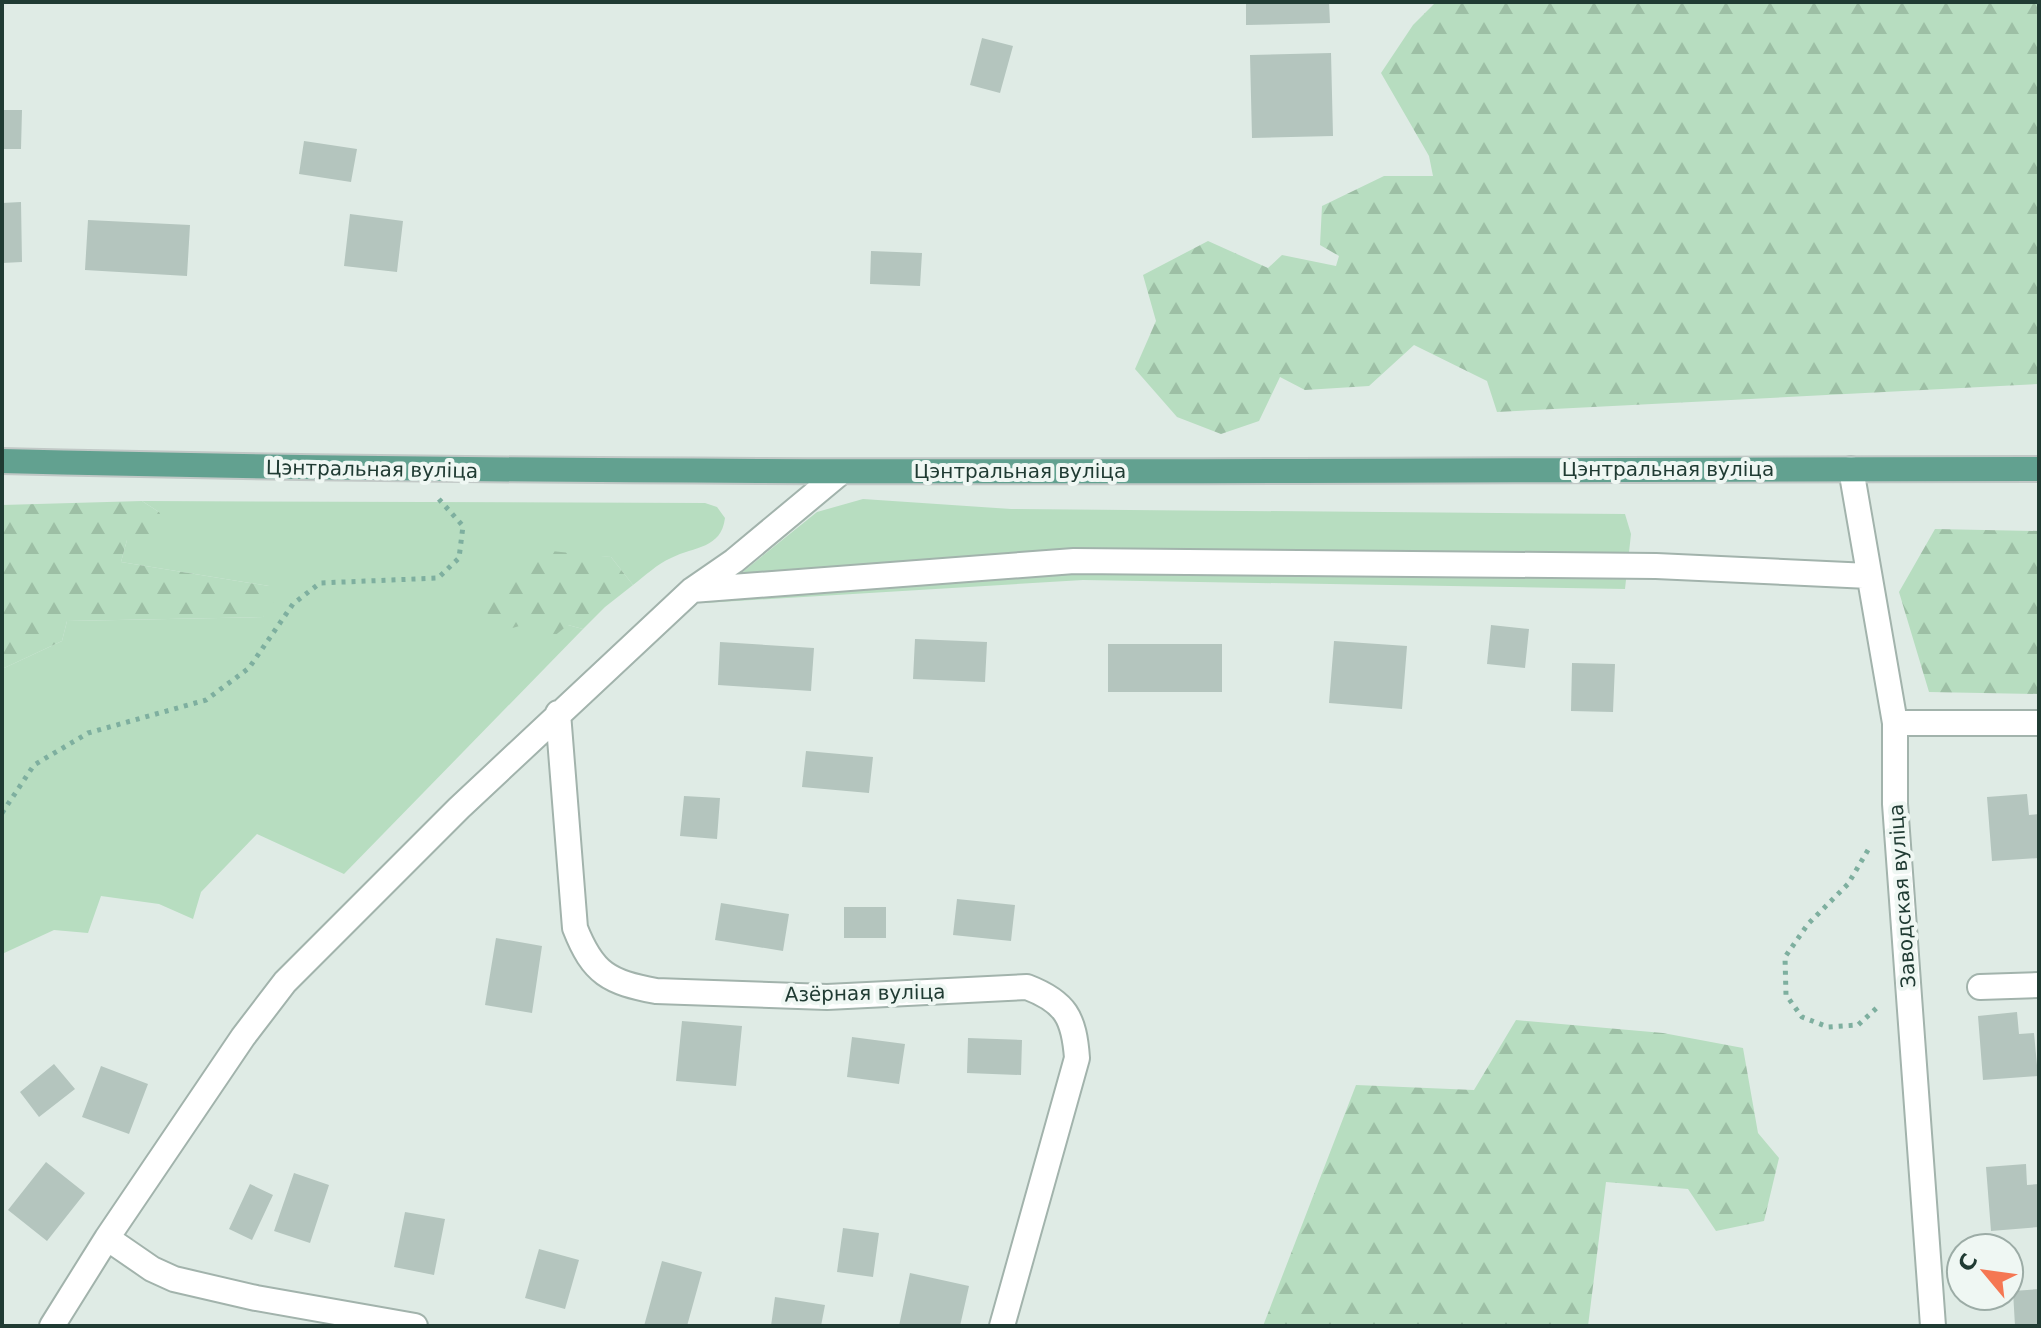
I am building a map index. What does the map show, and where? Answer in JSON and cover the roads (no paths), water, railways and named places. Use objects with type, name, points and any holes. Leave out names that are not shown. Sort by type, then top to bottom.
[{"type":"main road","name":"Цэнтральная вуліца","points":[[2,461],[413,470],[841,472],[2039,469]]},
{"type":"street","name":"Заводская вуліца","points":[[1851,469],[1895,723],[1895,804],[1933,1326]]},
{"type":"street","points":[[52,1326],[107,1238],[243,1037],[285,982],[558,713],[692,590],[734,561],[841,472]]},
{"type":"street","points":[[692,590],[1074,561],[1656,566],[1869,576]]},
{"type":"street","name":"Азёрная вуліца","points":[[558,713],[575,928],[586,956],[605,975],[629,986],[656,991],[827,997],[1027,987],[1050,996],[1066,1012],[1075,1032],[1077,1058],[1002,1326]]},
{"type":"street","points":[[1895,723],[2039,723]]},
{"type":"street","points":[[1980,987],[2039,985]]},
{"type":"street","points":[[107,1238],[152,1269],[174,1279],[256,1298],[415,1326]]}]
